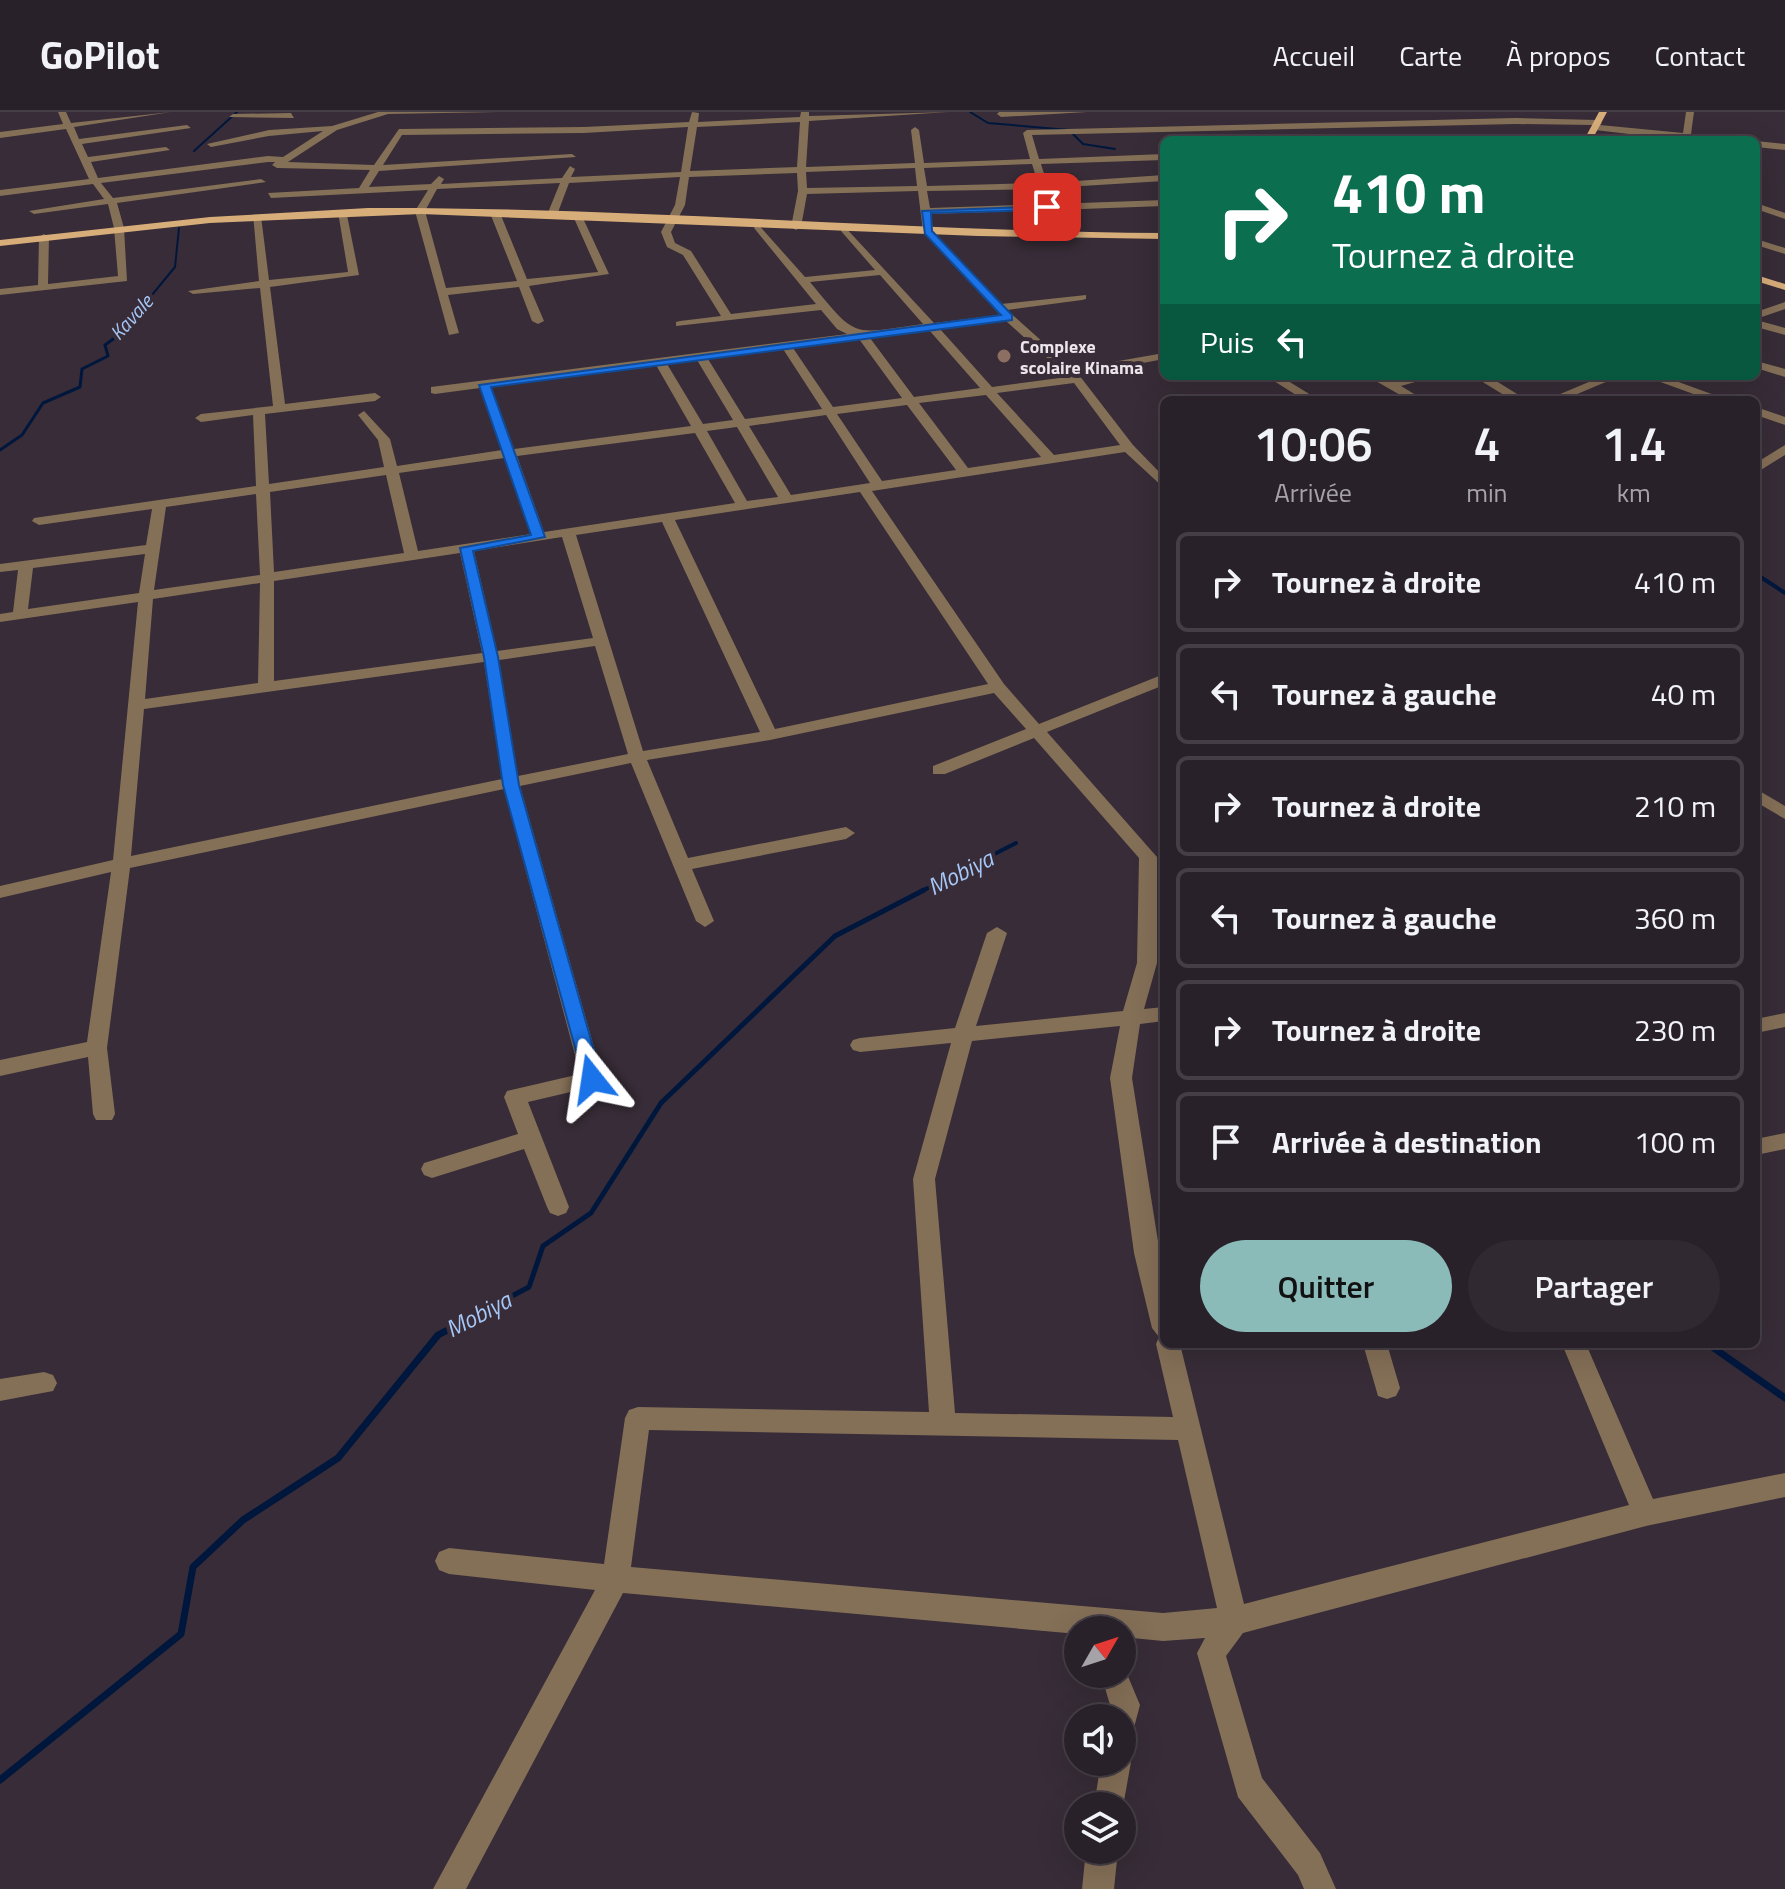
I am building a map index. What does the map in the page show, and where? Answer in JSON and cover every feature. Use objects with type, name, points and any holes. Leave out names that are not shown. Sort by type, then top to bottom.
[{"type":"main road","points":[[1590,136],[1603,112]]},
{"type":"main road","points":[[0,243],[119,228],[256,216],[420,211],[757,226],[1160,238]]},
{"type":"main road","points":[[1760,279],[1785,287]]},
{"type":"street","points":[[0,292],[123,279],[119,228],[112,203],[95,181],[88,160],[62,112]]},
{"type":"street","points":[[0,135],[167,112]]},
{"type":"street","points":[[211,144],[269,133],[334,128],[387,112],[495,112]]},
{"type":"street","points":[[695,112],[680,205],[666,232],[671,245],[687,253],[727,317]]},
{"type":"street","points":[[364,188],[399,132],[463,134],[584,126],[945,112]]},
{"type":"street","points":[[1001,114],[1083,112]]},
{"type":"street","points":[[1329,112],[1340,124]]},
{"type":"street","points":[[1402,112],[1422,132]]},
{"type":"street","points":[[1448,112],[1454,123]]},
{"type":"street","points":[[1686,136],[1690,112]]},
{"type":"street","points":[[233,117],[292,116]]},
{"type":"street","points":[[796,227],[803,191],[804,116]]},
{"type":"street","points":[[1166,120],[1181,136]]},
{"type":"street","points":[[1058,235],[1027,133],[1267,122],[1414,124],[1514,121],[1596,125],[1671,136]]},
{"type":"street","points":[[1267,122],[1279,136]]},
{"type":"street","points":[[552,215],[568,179],[572,157],[584,126]]},
{"type":"street","points":[[78,142],[187,128]]},
{"type":"street","points":[[34,211],[261,182],[281,162],[334,128]]},
{"type":"street","points":[[915,130],[928,232],[1005,312],[1074,376],[1128,448],[1160,480]]},
{"type":"street","points":[[458,144],[463,134]]},
{"type":"street","points":[[1760,144],[1785,147]]},
{"type":"street","points":[[88,160],[166,150]]},
{"type":"street","points":[[452,154],[420,211],[453,333]]},
{"type":"street","points":[[1760,155],[1785,158]]},
{"type":"street","points":[[0,193],[281,162],[377,168],[572,157]]},
{"type":"street","points":[[271,195],[568,179],[1160,157]]},
{"type":"street","points":[[1149,158],[1160,176]]},
{"type":"street","points":[[803,191],[1160,181]]},
{"type":"street","points":[[261,182],[290,215]]},
{"type":"street","points":[[926,211],[1160,203]]},
{"type":"street","points":[[1760,207],[1785,216]]},
{"type":"street","points":[[193,291],[354,275],[343,212]]},
{"type":"street","points":[[495,213],[538,321]]},
{"type":"street","points":[[256,216],[280,409]]},
{"type":"street","points":[[443,292],[604,274],[578,216]]},
{"type":"street","points":[[757,226],[841,327],[863,337],[963,471]]},
{"type":"street","points":[[844,229],[1049,458]]},
{"type":"street","points":[[43,287],[44,237]]},
{"type":"street","points":[[1760,243],[1785,240]]},
{"type":"street","points":[[1760,243],[1785,251]]},
{"type":"street","points":[[802,280],[882,272]]},
{"type":"street","points":[[435,390],[932,328],[1082,297]]},
{"type":"street","points":[[1760,314],[1785,305]]},
{"type":"street","points":[[680,324],[824,306]]},
{"type":"street","points":[[1760,324],[1785,332]]},
{"type":"street","points":[[787,347],[832,411],[871,487],[998,687],[1148,857],[1157,890],[1147,963],[1131,1018],[1121,1078],[1155,1252],[1160,1294]]},
{"type":"street","points":[[39,521],[511,453],[987,391],[1160,357]]},
{"type":"street","points":[[702,358],[787,500]]},
{"type":"street","points":[[661,363],[744,507]]},
{"type":"street","points":[[1760,365],[1785,373]]},
{"type":"street","points":[[1279,380],[1306,396]]},
{"type":"street","points":[[1381,380],[1411,396]]},
{"type":"street","points":[[1391,385],[1413,380]]},
{"type":"street","points":[[1486,380],[1514,396]]},
{"type":"street","points":[[1565,396],[1605,380]]},
{"type":"street","points":[[1662,380],[1710,396]]},
{"type":"street","points":[[485,385],[539,537]]},
{"type":"street","points":[[1572,394],[1577,396]]},
{"type":"street","points":[[201,418],[375,397]]},
{"type":"street","points":[[259,412],[267,578],[266,687]]},
{"type":"street","points":[[1760,412],[1785,421]]},
{"type":"street","points":[[364,415],[384,439],[412,556]]},
{"type":"street","points":[[0,618],[1128,448]]},
{"type":"street","points":[[1760,464],[1785,449]]},
{"type":"street","points":[[1760,466],[1785,472]]},
{"type":"street","points":[[104,1114],[97,1048],[121,867],[146,596],[159,506]]},
{"type":"street","points":[[667,518],[770,735]]},
{"type":"street","points":[[568,533],[637,757],[705,921]]},
{"type":"street","points":[[0,568],[155,548]]},
{"type":"street","points":[[466,548],[491,657],[511,785],[592,1079],[515,1097],[558,1207]]},
{"type":"street","points":[[20,615],[26,564]]},
{"type":"street","points":[[136,705],[601,641]]},
{"type":"street","points":[[939,770],[1160,681]]},
{"type":"street","points":[[0,892],[121,867],[249,835],[511,785],[637,757],[770,735],[998,687]]},
{"type":"street","points":[[1760,797],[1785,814]]},
{"type":"street","points":[[682,865],[846,833]]},
{"type":"street","points":[[943,1424],[924,1179],[963,1035],[997,933]]},
{"type":"street","points":[[860,1045],[1160,1014]]},
{"type":"street","points":[[1760,1026],[1783,1024]]},
{"type":"street","points":[[0,1068],[97,1048]]},
{"type":"street","points":[[432,1169],[531,1138]]},
{"type":"street","points":[[1760,1146],[1785,1141]]},
{"type":"street","points":[[1169,1348],[1234,1621],[1211,1653],[1249,1786],[1309,1864],[1320,1889]]},
{"type":"street","points":[[1376,1348],[1387,1388]]},
{"type":"street","points":[[1576,1348],[1646,1513]]},
{"type":"street","points":[[0,1390],[44,1383]]},
{"type":"street","points":[[449,1889],[616,1579],[638,1418],[1188,1429]]},
{"type":"street","points":[[1136,1627],[1234,1621],[1646,1513],[1780,1492]]},
{"type":"street","points":[[449,1561],[1064,1623]]},
{"type":"street","points":[[1098,1889],[1101,1864]]},
{"type":"waterway","points":[[194,151],[237,112]]},
{"type":"waterway","points":[[970,112],[988,123],[1069,130],[1083,144],[1115,149]]},
{"type":"waterway","name":"Kavale","points":[[142,307],[175,267],[179,228]]},
{"type":"waterway","name":"Kavale","points":[[0,450],[22,435],[43,403],[80,387],[82,369],[108,356],[105,345],[120,334],[144,305]]},
{"type":"waterway","points":[[1760,577],[1785,593]]},
{"type":"waterway","name":"Mobiya","points":[[920,892],[1016,843]]},
{"type":"waterway","name":"Mobiya","points":[[457,1325],[529,1287],[543,1246],[591,1213],[661,1103],[835,936],[924,890]]},
{"type":"waterway","name":"Mobiya","points":[[0,1780],[181,1634],[193,1567],[243,1520],[338,1458],[438,1335],[461,1323]]},
{"type":"waterway","points":[[1714,1348],[1785,1398]]},
{"type":"place","name":"Complexe scolaire Kinama","points":[[1004,356]]},
{"type":"route","points":[[592,1079],[511,785],[491,657],[466,548],[539,537],[485,385],[1008,317],[928,232],[926,211],[1047,207]]}]
